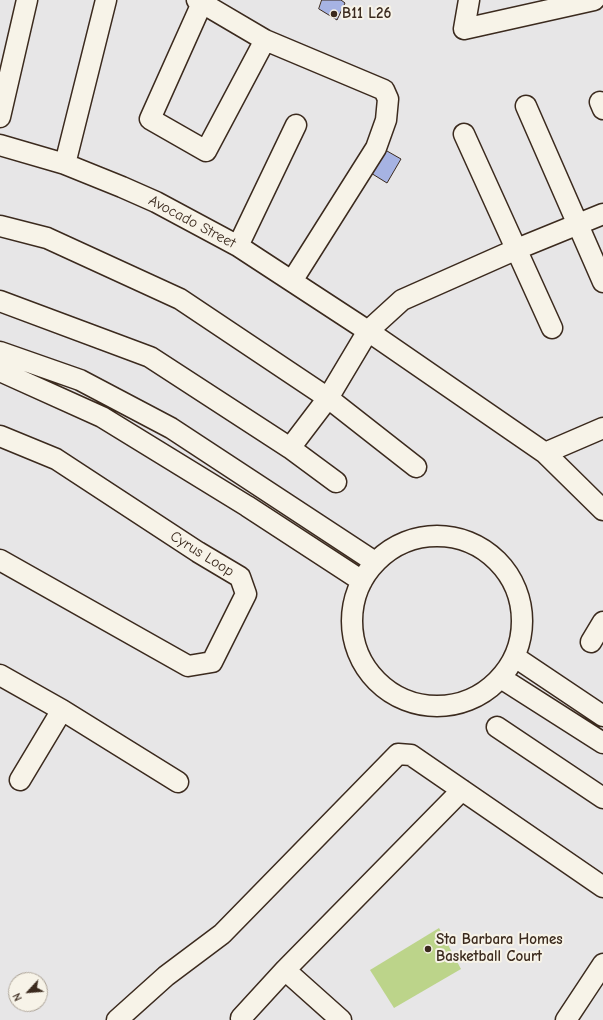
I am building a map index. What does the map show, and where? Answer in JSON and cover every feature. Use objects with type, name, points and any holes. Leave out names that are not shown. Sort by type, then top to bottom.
[{"type":"street","points":[[0,117],[27,0]]},
{"type":"street","points":[[65,164],[106,0]]},
{"type":"street","points":[[469,0],[464,29],[594,0]]},
{"type":"street","points":[[265,40],[206,151],[150,119],[200,2],[265,40],[384,90],[388,99],[386,120],[376,148],[292,281]]},
{"type":"street","points":[[526,106],[603,282]]},
{"type":"street","points":[[238,246],[296,125]]},
{"type":"street","points":[[464,134],[552,328]]},
{"type":"street","name":"Avocado Street","points":[[0,146],[65,164],[122,187],[156,202],[238,246],[368,331],[545,453],[603,510]]},
{"type":"street","points":[[290,448],[328,398],[368,331],[402,300],[517,249],[603,214]]},
{"type":"street","points":[[0,226],[47,238],[180,299],[328,398],[416,467]]},
{"type":"street","points":[[0,301],[150,356],[290,448],[336,482]]},
{"type":"street","points":[[0,352],[80,380],[171,428],[375,562]]},
{"type":"street","points":[[0,371],[102,417],[238,501],[362,581]]},
{"type":"street","points":[[545,453],[603,428]]},
{"type":"street","name":"Cyrus Loop","points":[[0,436],[56,459],[198,552],[240,577],[246,594],[212,662],[188,666],[0,560]]},
{"type":"street","points":[[238,501],[250,480]]},
{"type":"street","points":[[448,536],[478,546],[491,555],[503,567],[512,580],[518,595],[522,610],[522,626],[520,642],[515,658],[501,678],[490,689],[463,703],[432,707],[416,705],[402,699],[388,692],[376,682],[366,670],[359,656],[354,641],[352,626],[352,610],[356,595],[362,581],[375,562],[387,551],[401,543],[416,538],[448,536]]},
{"type":"street","points":[[591,642],[603,622]]},
{"type":"street","points":[[515,658],[603,716]]},
{"type":"street","points":[[0,675],[62,710],[178,782]]},
{"type":"street","points":[[501,678],[603,744]]},
{"type":"street","points":[[20,780],[62,710]]},
{"type":"street","points":[[497,727],[603,798]]},
{"type":"street","points":[[124,1018],[166,976],[222,934],[398,754],[410,755],[600,878]]},
{"type":"street","points":[[242,1019],[284,970],[462,790]]},
{"type":"street","points":[[566,1020],[603,964]]},
{"type":"street","points":[[284,970],[341,1020]]},
{"type":"green space","name":"Sta Barbara Homes Basketball Court","points":[[439,928],[461,969],[394,1008],[370,970]]},
{"type":"building","name":"B11 L26","points":[[322,0],[341,0],[345,3],[337,20],[319,9]]},
{"type":"building","points":[[380,147],[401,159],[387,183],[366,170]]},
{"type":"place","name":"B11 L26","points":[[334,14]]},
{"type":"place","name":"Sta Barbara Homes Basketball Court","points":[[428,949]]}]
